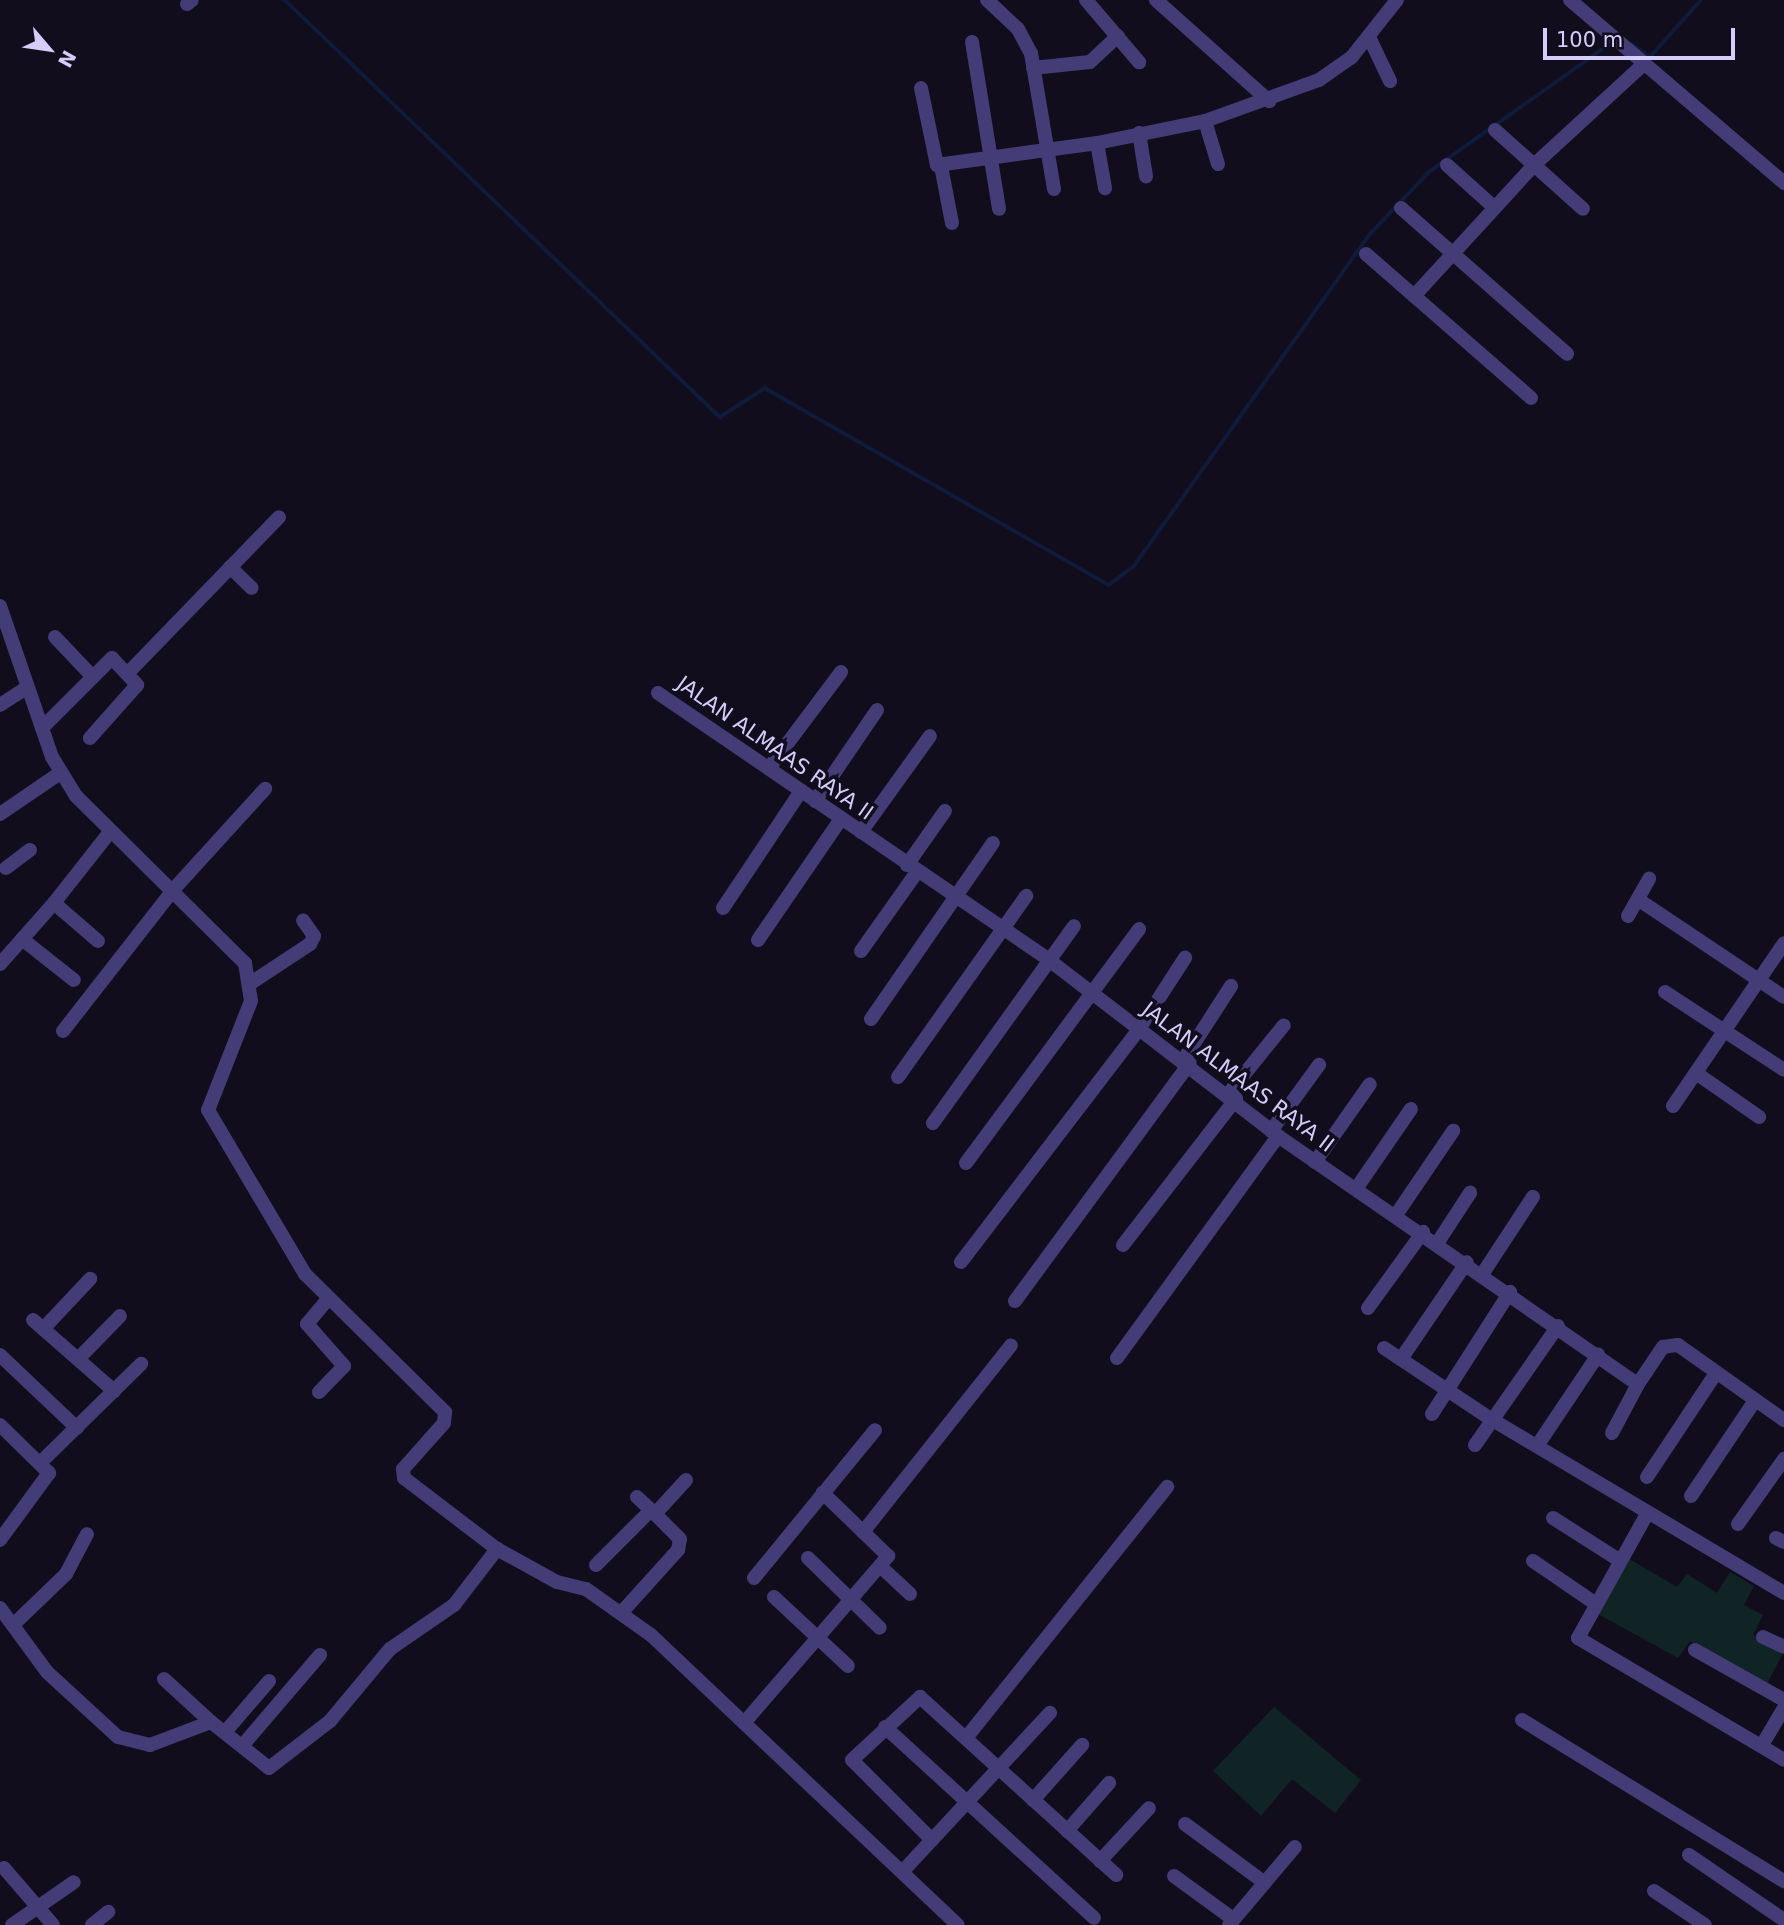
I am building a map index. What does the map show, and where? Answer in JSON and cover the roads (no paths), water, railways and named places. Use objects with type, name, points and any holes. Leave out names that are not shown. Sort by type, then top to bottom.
[{"type":"street","points":[[987,0],[1024,37],[1033,68],[1054,189]]},
{"type":"street","points":[[1086,0],[1139,62]]},
{"type":"street","points":[[1156,0],[1269,101]]},
{"type":"street","points":[[921,88],[934,163],[941,166],[1097,143],[1205,121],[1269,101],[1336,71],[1369,37],[1397,0]]},
{"type":"street","points":[[1570,0],[1784,184]]},
{"type":"street","points":[[1033,68],[1090,62],[1118,36]]},
{"type":"street","points":[[1369,37],[1390,81]]},
{"type":"street","points":[[972,42],[999,209]]},
{"type":"street","points":[[1414,296],[1534,165],[1644,64]]},
{"type":"street","points":[[1205,121],[1218,164]]},
{"type":"street","points":[[1495,130],[1583,209]]},
{"type":"street","points":[[1139,133],[1146,176]]},
{"type":"street","points":[[1097,143],[1105,188]]},
{"type":"street","points":[[1447,165],[1495,208]]},
{"type":"street","points":[[941,166],[952,223]]},
{"type":"street","points":[[1401,208],[1567,354]]},
{"type":"street","points":[[1366,254],[1531,398]]},
{"type":"street","points":[[128,673],[279,517]]},
{"type":"street","points":[[230,567],[252,588]]},
{"type":"street","points":[[0,606],[26,688],[61,773],[109,833],[236,951],[251,983],[247,1015],[208,1110],[293,1258],[329,1298],[445,1412],[444,1423],[401,1475],[497,1549],[622,1612],[958,1925]]},
{"type":"street","points":[[55,636],[91,675]]},
{"type":"street","points":[[42,728],[106,658],[128,673],[137,685],[90,738]]},
{"type":"street","points":[[769,768],[841,672]]},
{"type":"street","points":[[0,705],[26,688]]},
{"type":"street","name":"JALAN ALMAAS RAYA II","points":[[658,693],[1049,960],[1139,1030],[1187,1061],[1315,1162],[1438,1242],[1638,1384]]},
{"type":"street","points":[[816,801],[877,710]]},
{"type":"street","points":[[861,832],[930,737]]},
{"type":"street","points":[[0,814],[61,773]]},
{"type":"street","points":[[63,1031],[173,890],[265,789]]},
{"type":"street","points":[[723,908],[801,791]]},
{"type":"street","points":[[861,951],[945,811]]},
{"type":"street","points":[[758,940],[841,819]]},
{"type":"street","points":[[0,964],[54,903],[109,833]]},
{"type":"street","points":[[871,1018],[957,899],[993,843]]},
{"type":"street","points":[[2,867],[30,850]]},
{"type":"street","points":[[1628,916],[1649,879]]},
{"type":"street","points":[[898,1077],[1026,896]]},
{"type":"street","points":[[1639,900],[1784,996]]},
{"type":"street","points":[[54,903],[98,941]]},
{"type":"street","points":[[251,983],[310,944],[314,936],[303,920]]},
{"type":"street","points":[[933,1123],[1073,926]]},
{"type":"street","points":[[965,1163],[1094,995],[1139,929]]},
{"type":"street","points":[[22,939],[74,980]]},
{"type":"street","points":[[1673,1106],[1784,943]]},
{"type":"street","points":[[961,1262],[1139,1030],[1185,958]]},
{"type":"street","points":[[1015,1301],[1187,1061],[1231,986]]},
{"type":"street","points":[[1665,992],[1784,1070]]},
{"type":"street","points":[[1123,1245],[1284,1025]]},
{"type":"street","points":[[1117,1358],[1275,1133],[1319,1065]]},
{"type":"street","points":[[1696,1073],[1759,1117]]},
{"type":"street","points":[[1315,1162],[1370,1084]]},
{"type":"street","points":[[1356,1189],[1410,1109]]},
{"type":"street","points":[[1396,1215],[1453,1131]]},
{"type":"street","points":[[1438,1242],[1471,1193]]},
{"type":"street","points":[[1483,1273],[1533,1197]]},
{"type":"street","points":[[1368,1308],[1423,1232]]},
{"type":"street","points":[[1401,1359],[1467,1262]]},
{"type":"street","points":[[90,1279],[38,1324],[114,1391]]},
{"type":"street","points":[[1432,1414],[1510,1292]]},
{"type":"street","points":[[319,1392],[344,1366],[307,1324],[329,1298]]},
{"type":"street","points":[[78,1359],[120,1316]]},
{"type":"street","points":[[1475,1445],[1558,1326]]},
{"type":"street","points":[[1612,1433],[1638,1384],[1669,1343],[1784,1420]]},
{"type":"street","points":[[863,1532],[1011,1345]]},
{"type":"street","points":[[1384,1348],[1491,1419],[1784,1593]]},
{"type":"street","points":[[1537,1446],[1598,1355]]},
{"type":"street","points":[[0,1356],[77,1428]]},
{"type":"street","points":[[42,1461],[141,1364]]},
{"type":"street","points":[[1647,1477],[1716,1373]]},
{"type":"street","points":[[1691,1496],[1754,1402]]},
{"type":"street","points":[[0,1424],[42,1461],[46,1480],[0,1540]]},
{"type":"street","points":[[754,1577],[875,1430]]},
{"type":"street","points":[[1738,1524],[1784,1458]]},
{"type":"street","points":[[596,1565],[686,1480]]},
{"type":"street","points":[[966,1738],[1167,1487]]},
{"type":"street","points":[[744,1723],[888,1556],[822,1493]]},
{"type":"street","points":[[622,1612],[681,1544],[637,1497]]},
{"type":"street","points":[[1647,1514],[1593,1602],[1580,1641],[1784,1760]]},
{"type":"street","points":[[1553,1518],[1619,1560]]},
{"type":"street","points":[[13,1625],[66,1574],[88,1534]]},
{"type":"street","points":[[164,1679],[211,1723],[226,1731],[269,1768],[318,1733],[381,1657],[454,1605],[497,1549]]},
{"type":"street","points":[[808,1558],[880,1628]]},
{"type":"street","points":[[1533,1561],[1593,1602]]},
{"type":"street","points":[[880,1566],[910,1594]]},
{"type":"street","points":[[774,1597],[817,1640],[848,1666]]},
{"type":"street","points":[[0,1608],[72,1698],[132,1744],[150,1745],[211,1723]]},
{"type":"street","points":[[1763,1637],[1784,1647]]},
{"type":"street","points":[[1695,1650],[1784,1700]]},
{"type":"street","points":[[242,1746],[320,1655]]},
{"type":"street","points":[[226,1731],[270,1681]]},
{"type":"street","points":[[932,1840],[854,1766],[856,1754],[920,1697],[1116,1875]]},
{"type":"street","points":[[1762,1745],[1784,1708]]},
{"type":"street","points":[[903,1871],[1050,1713]]},
{"type":"street","points":[[1522,1720],[1784,1881]]},
{"type":"street","points":[[885,1727],[966,1804],[1094,1918]]},
{"type":"street","points":[[1032,1800],[1082,1745]]},
{"type":"street","points":[[1067,1831],[1109,1783]]},
{"type":"street","points":[[1100,1861],[1149,1808]]},
{"type":"street","points":[[1185,1824],[1261,1880]]},
{"type":"street","points":[[1174,1876],[1231,1922],[1261,1880],[1295,1847]]},
{"type":"street","points":[[1689,1854],[1784,1920]]},
{"type":"street","points":[[1,1867],[53,1925]]},
{"type":"street","points":[[12,1925],[74,1882]]},
{"type":"street","points":[[1654,1891],[1705,1925]]},
{"type":"street","points":[[92,1925],[108,1912]]},
{"type":"waterway","points":[[285,0],[720,417],[765,388],[1109,585],[1134,566],[1371,233],[1429,172],[1614,41]]},
{"type":"waterway","points":[[1632,44],[1650,57],[1701,0]]}]
